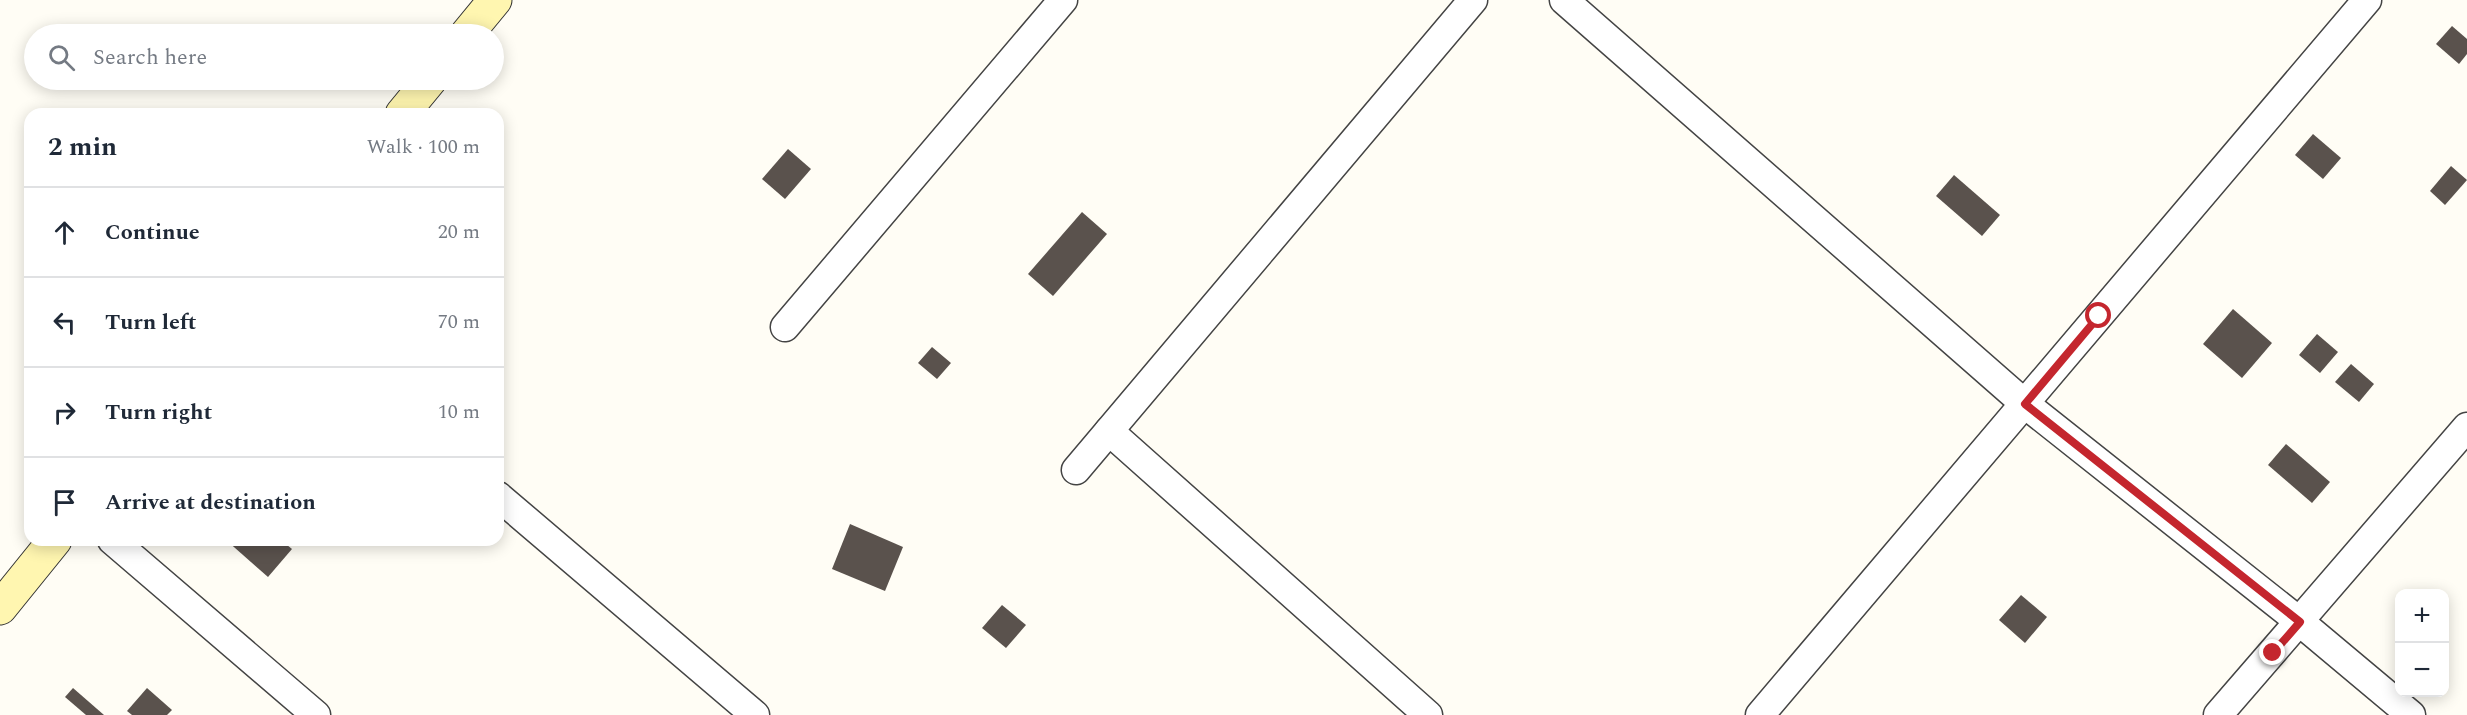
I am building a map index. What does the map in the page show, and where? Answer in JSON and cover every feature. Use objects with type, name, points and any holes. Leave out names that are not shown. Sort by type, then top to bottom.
[{"type":"main road","points":[[475,24],[495,0]]},
{"type":"main road","points":[[407,108],[422,90]]},
{"type":"main road","points":[[0,608],[50,546]]},
{"type":"street","points":[[785,327],[1063,0]]},
{"type":"street","points":[[1076,470],[1473,0]]},
{"type":"street","points":[[1564,0],[2025,404],[2300,622],[2411,715]]},
{"type":"street","points":[[1760,715],[2367,0]]},
{"type":"street","points":[[2218,715],[2467,427]]},
{"type":"street","points":[[1109,431],[1428,715]]},
{"type":"street","points":[[504,501],[755,715]]},
{"type":"street","points":[[119,546],[316,715]]},
{"type":"building","points":[[2452,26],[2467,39],[2467,54],[2459,64],[2436,44]]},
{"type":"building","points":[[2313,134],[2341,158],[2323,179],[2295,155]]},
{"type":"building","points":[[788,149],[811,169],[785,199],[762,179]]},
{"type":"building","points":[[2451,166],[2467,180],[2445,205],[2430,191]]},
{"type":"building","points":[[1954,175],[2000,215],[1982,236],[1936,196]]},
{"type":"building","points":[[1082,212],[1107,234],[1053,296],[1028,274]]},
{"type":"building","points":[[2233,309],[2272,343],[2242,378],[2203,344]]},
{"type":"building","points":[[2317,334],[2338,352],[2320,373],[2299,355]]},
{"type":"building","points":[[932,347],[951,363],[937,379],[918,363]]},
{"type":"building","points":[[2351,364],[2374,384],[2359,402],[2335,382]]},
{"type":"building","points":[[2286,444],[2330,482],[2312,503],[2268,465]]},
{"type":"building","points":[[850,524],[903,547],[885,591],[832,569]]},
{"type":"building","points":[[233,546],[288,546],[292,549],[268,577]]},
{"type":"building","points":[[2021,595],[2047,617],[2025,643],[1999,620]]},
{"type":"building","points":[[1002,605],[1026,625],[1006,648],[982,628]]},
{"type":"building","points":[[73,688],[104,715],[86,715],[65,697]]},
{"type":"building","points":[[147,688],[172,710],[167,715],[132,715],[127,711]]},
{"type":"route","points":[[2099,316],[2025,404],[2300,622],[2273,653]]}]
